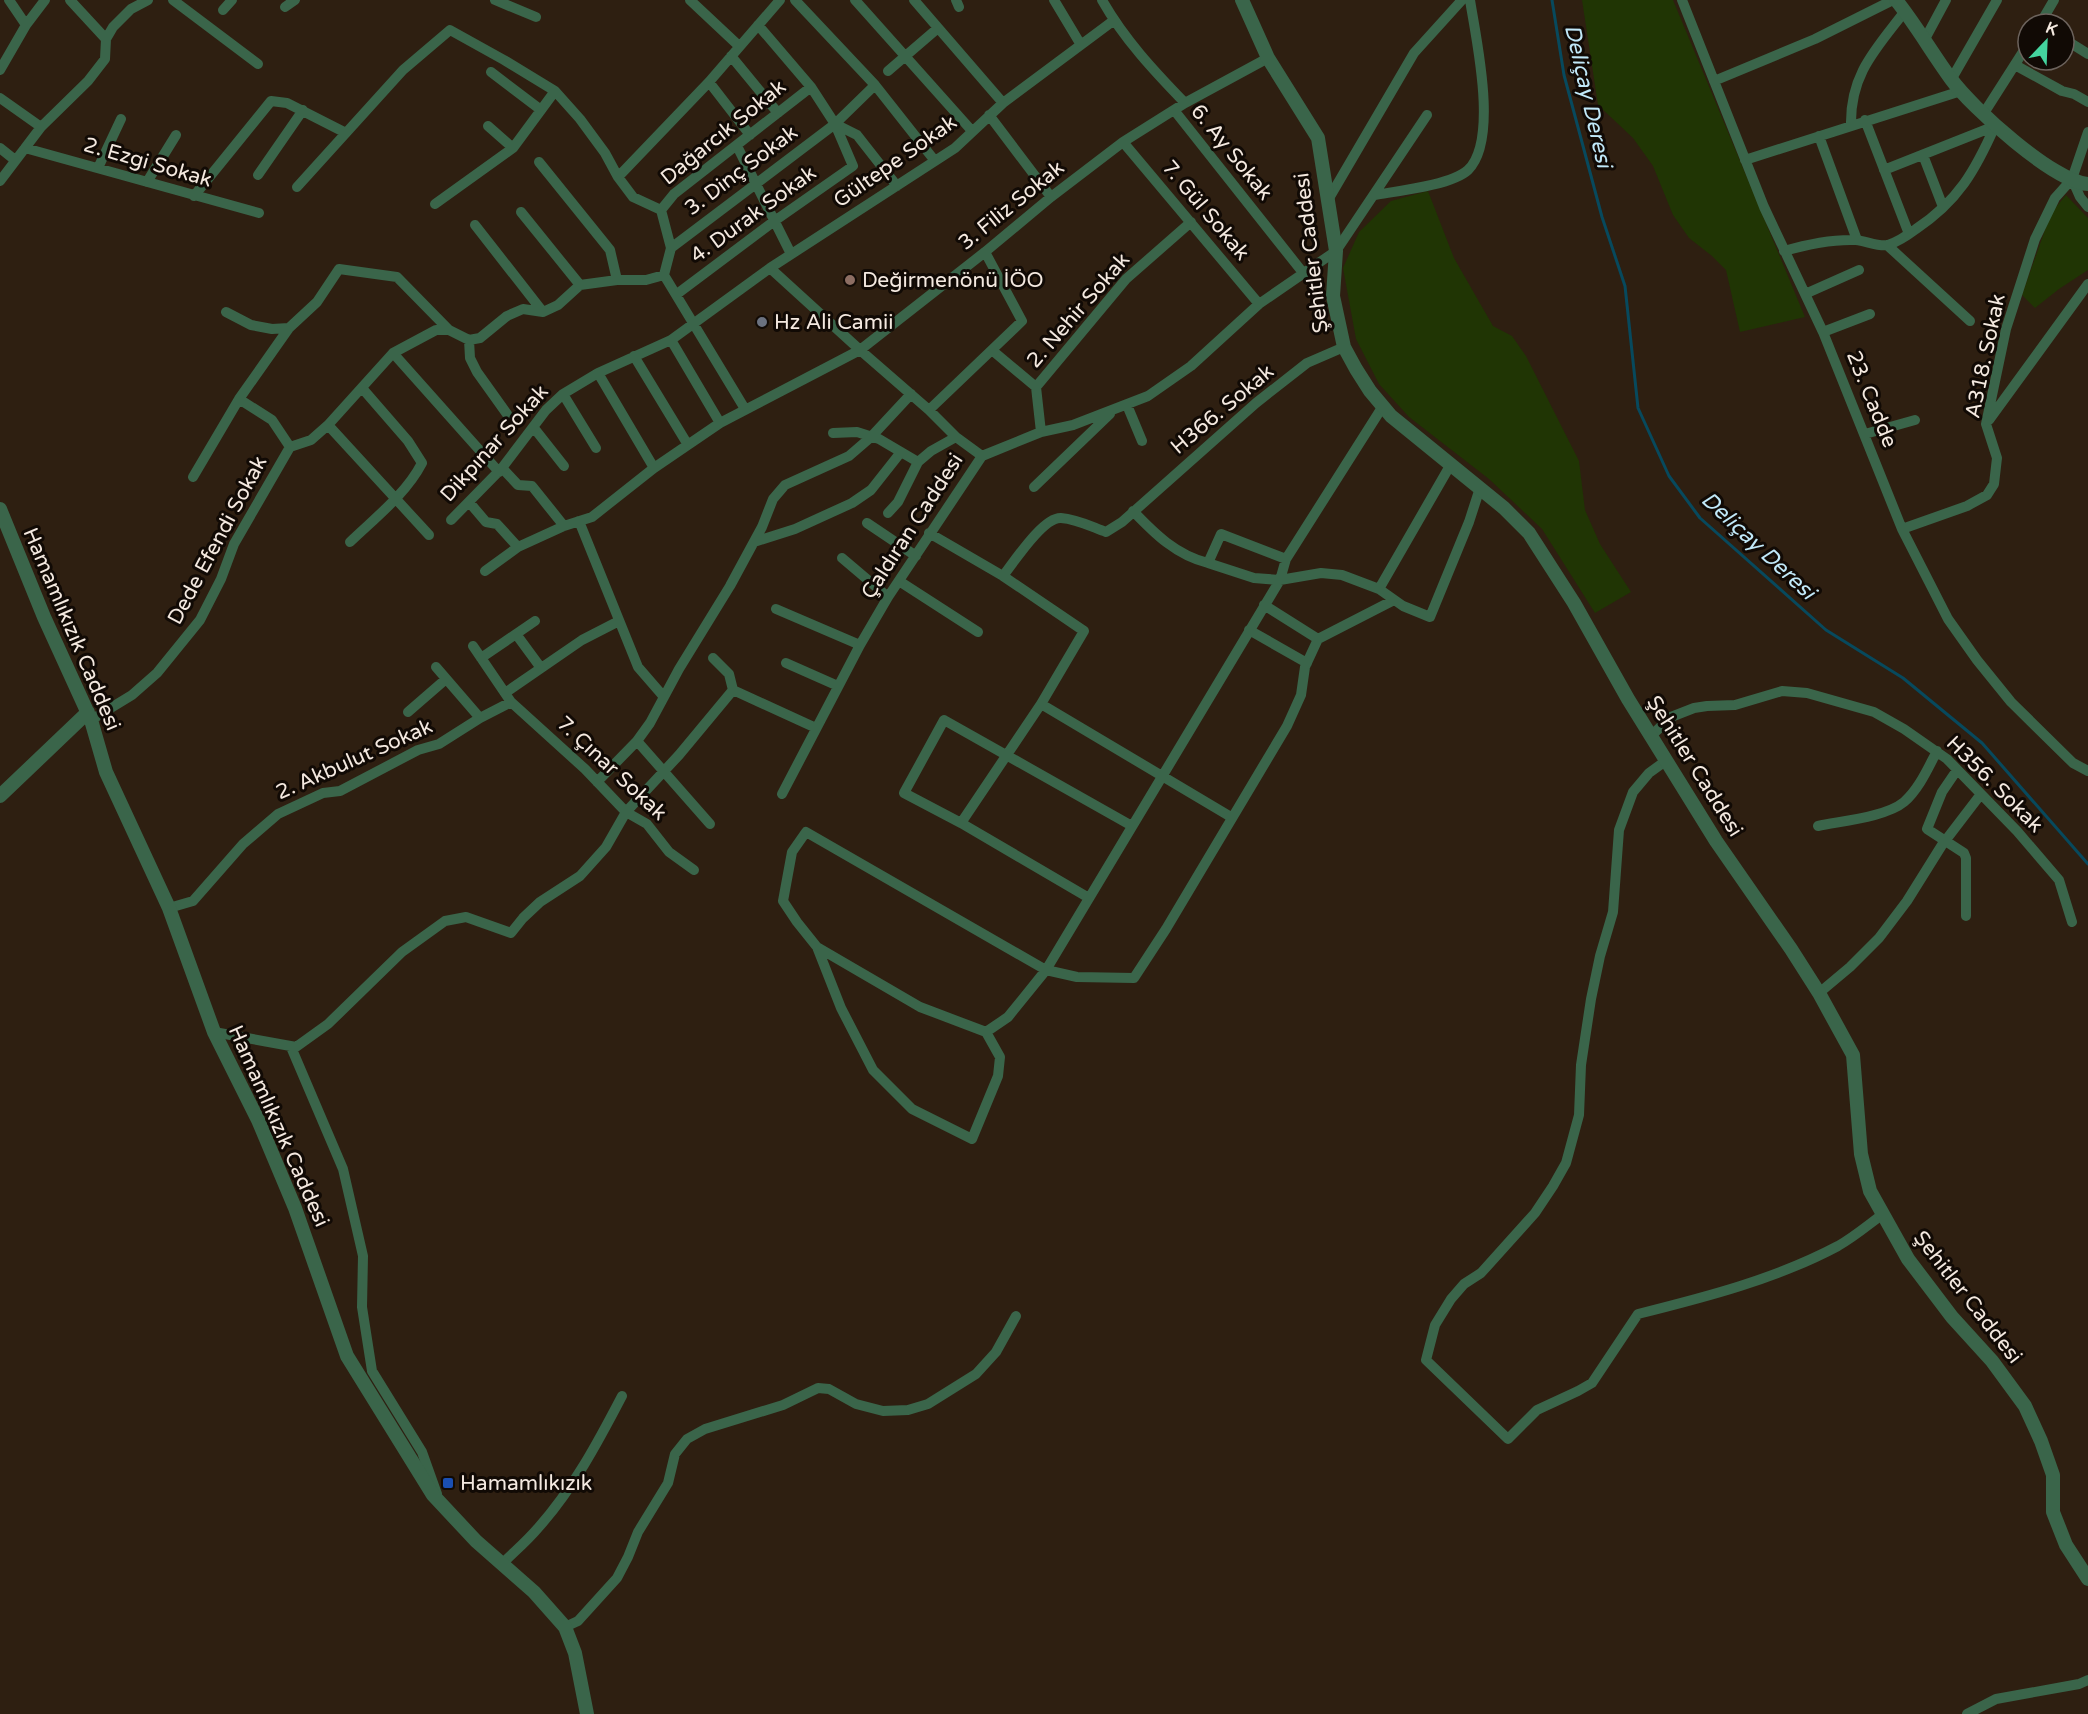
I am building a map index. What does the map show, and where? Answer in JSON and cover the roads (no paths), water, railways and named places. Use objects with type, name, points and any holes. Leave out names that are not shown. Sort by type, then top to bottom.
[{"type":"street","points":[[9,0],[26,25]]},
{"type":"street","points":[[2,63],[45,0]]},
{"type":"street","points":[[70,0],[81,4],[106,39]]},
{"type":"street","points":[[0,181],[41,127],[94,74],[105,59],[106,39],[113,27],[125,15],[148,0]]},
{"type":"street","points":[[173,0],[258,64]]},
{"type":"street","points":[[223,10],[232,0]]},
{"type":"street","points":[[285,7],[295,0]]},
{"type":"street","points":[[495,0],[536,17]]},
{"type":"street","points":[[690,0],[739,46]]},
{"type":"street","points":[[618,177],[709,81],[780,0]]},
{"type":"street","points":[[795,0],[875,86],[935,161]]},
{"type":"street","points":[[855,0],[972,131]]},
{"type":"street","points":[[914,0],[1003,103]]},
{"type":"street","points":[[1054,0],[1081,45]]},
{"type":"street","points":[[1102,0],[1113,21],[1139,56],[1185,103]]},
{"type":"street","name":"Şehitler Caddesi","points":[[1242,0],[1268,58],[1318,138],[1336,251],[1333,296],[1344,347],[1356,369],[1391,416],[1504,508],[1529,533],[1574,603],[1628,699],[1716,841],[1820,993],[1852,1055],[1861,1154],[1870,1191],[1908,1259],[1952,1317],[1992,1361],[2025,1406],[2041,1441],[2053,1476],[2053,1512],[2066,1545],[2088,1579]]},
{"type":"street","points":[[1328,200],[1414,53],[1462,0]]},
{"type":"street","points":[[1375,195],[1452,178],[1467,171],[1474,161],[1482,138],[1483,78],[1470,0]]},
{"type":"street","name":"23. Cadde","points":[[1682,0],[1764,207],[1823,332],[1902,529],[1948,619],[2011,702],[2073,763],[2088,771]]},
{"type":"street","points":[[1714,81],[1815,39],[1894,0],[1905,11],[1956,86],[1995,126],[2048,166],[2072,179],[2088,184]]},
{"type":"street","points":[[1925,39],[1946,0]]},
{"type":"street","points":[[1746,160],[1851,125],[1956,86],[1997,0]]},
{"type":"street","points":[[1851,125],[1855,86],[1864,65],[1905,11]]},
{"type":"street","name":"Gültepe Sokak","points":[[693,324],[770,268],[955,148],[1003,103],[1113,21]]},
{"type":"street","points":[[758,25],[811,87],[835,124],[857,135],[897,186]]},
{"type":"street","points":[[888,71],[938,28]]},
{"type":"street","points":[[297,187],[403,70],[450,30],[555,91],[580,119],[633,197],[661,210],[670,248],[664,275],[745,409]]},
{"type":"street","points":[[731,56],[778,113]]},
{"type":"street","name":"3. Filiz Sokak","points":[[485,571],[518,547],[564,526],[592,517],[603,510],[623,490],[720,423],[860,350],[1123,142],[1185,103],[1268,58]]},
{"type":"street","points":[[1984,113],[2015,65],[2062,91],[2074,93],[2088,102]]},
{"type":"street","points":[[491,72],[541,110]]},
{"type":"street","points":[[709,81],[750,135]]},
{"type":"street","name":"3. Dinç Sokak","points":[[670,248],[835,124],[875,86]]},
{"type":"street","name":"Dağarcık Sokak","points":[[661,210],[675,194],[811,87]]},
{"type":"street","points":[[435,204],[513,148],[555,91]]},
{"type":"street","points":[[0,98],[41,127]]},
{"type":"street","points":[[194,196],[271,102],[287,103],[346,133]]},
{"type":"street","points":[[258,175],[303,110]]},
{"type":"street","name":"6. Ay Sokak","points":[[1174,110],[1304,274]]},
{"type":"street","points":[[989,115],[1051,197]]},
{"type":"street","name":"Çaldıran Caddesi","points":[[782,794],[838,686],[888,597],[982,456],[1041,432],[1072,425],[1148,396],[1191,366],[1258,304],[1336,251],[1427,115]]},
{"type":"street","points":[[98,168],[121,119]]},
{"type":"street","points":[[1865,120],[1909,234]]},
{"type":"street","name":"4. Durak Sokak","points":[[677,294],[853,166],[835,124]]},
{"type":"street","points":[[489,126],[513,148]]},
{"type":"street","points":[[1884,170],[1995,126]]},
{"type":"street","points":[[1887,245],[1933,218],[1965,185],[1984,152],[1995,126]]},
{"type":"street","points":[[2088,130],[2072,179],[2080,197],[2088,207]]},
{"type":"street","points":[[147,182],[176,135]]},
{"type":"street","points":[[1818,136],[1857,240]]},
{"type":"street","name":"7. Gül Sokak","points":[[1123,142],[1258,304]]},
{"type":"street","points":[[737,146],[791,254]]},
{"type":"street","points":[[0,148],[15,160]]},
{"type":"street","name":"2. Ezgi Sokak","points":[[25,148],[259,213]]},
{"type":"street","points":[[1923,155],[1943,207]]},
{"type":"street","points":[[539,162],[610,250],[617,280]]},
{"type":"street","name":"A318. Sokak","points":[[1902,529],[1967,506],[1987,495],[1994,484],[1997,458],[1986,424],[2006,329],[2035,239],[2055,198],[2072,179]]},
{"type":"street","points":[[521,212],[580,285]]},
{"type":"street","name":"2. Nehir Sokak","points":[[993,351],[1036,387],[1126,279],[1191,222]]},
{"type":"street","points":[[476,225],[543,312]]},
{"type":"street","points":[[1784,251],[1821,241],[1857,240],[1887,245],[1970,321]]},
{"type":"street","points":[[929,410],[1022,321],[985,252]]},
{"type":"street","points":[[770,268],[929,410],[956,437],[982,456]]},
{"type":"street","points":[[194,477],[240,399],[289,328],[317,302],[339,269],[397,277],[449,330],[470,340],[480,338],[507,316],[523,309],[543,312],[558,305],[580,285],[617,280],[646,280],[664,275]]},
{"type":"street","points":[[1805,294],[1859,270]]},
{"type":"street","points":[[1986,424],[2088,284]]},
{"type":"street","points":[[226,312],[251,325],[272,329],[289,328]]},
{"type":"street","points":[[1823,332],[1870,314]]},
{"type":"street","name":"Dikpınar Sokak","points":[[451,520],[500,470],[546,410],[563,394],[598,373],[670,340],[693,324]]},
{"type":"street","name":"Dede Efendi Sokak","points":[[89,716],[132,695],[157,673],[200,620],[221,579],[234,544],[290,447],[311,440],[328,425],[393,353],[436,330],[449,330]]},
{"type":"street","points":[[470,340],[470,358],[477,372],[507,414]]},
{"type":"street","points":[[670,340],[720,423]]},
{"type":"street","name":"H366. Sokak","points":[[1003,576],[1045,524],[1059,518],[1086,524],[1106,532],[1122,522],[1256,404],[1307,363],[1344,347]]},
{"type":"street","points":[[393,353],[500,470],[518,485],[532,486],[564,526]]},
{"type":"street","points":[[634,356],[688,445]]},
{"type":"street","points":[[598,373],[654,468]]},
{"type":"street","points":[[1036,387],[1041,432]]},
{"type":"street","points":[[350,542],[416,475],[422,463],[408,441],[362,388]]},
{"type":"street","points":[[563,394],[596,448]]},
{"type":"street","points":[[597,782],[638,741],[650,723],[679,669],[730,586],[754,542],[773,499],[784,485],[849,456],[871,437],[911,394]]},
{"type":"street","points":[[240,399],[272,420],[290,447]]},
{"type":"street","points":[[1127,405],[1142,441]]},
{"type":"street","points":[[986,1032],[1008,1017],[1046,970],[1280,580],[1286,559],[1383,406]]},
{"type":"street","points":[[1034,487],[1115,410]]},
{"type":"street","points":[[1865,435],[1916,420]]},
{"type":"street","points":[[328,425],[429,535]]},
{"type":"street","points":[[534,428],[564,466]]},
{"type":"street","points":[[833,433],[857,432],[879,439],[918,462]]},
{"type":"street","points":[[888,513],[898,502],[918,462],[931,451],[956,437]]},
{"type":"street","points":[[754,542],[795,529],[852,502],[871,490],[901,452]]},
{"type":"street","points":[[1379,589],[1451,464]]},
{"type":"street","points":[[1133,512],[1176,551],[1191,559],[1254,578],[1280,580],[1321,573],[1342,575],[1379,589],[1403,606],[1430,617],[1469,522],[1480,488]]},
{"type":"street","points":[[469,502],[486,522],[497,524],[518,547]]},
{"type":"street","name":"Hamamlıkızık Caddesi","points":[[0,509],[44,617],[89,716],[106,772],[169,908],[214,1032],[258,1120],[295,1208],[347,1356],[433,1495],[476,1541],[534,1592],[565,1628],[575,1653],[587,1714]]},
{"type":"street","points":[[579,521],[638,667],[664,697]]},
{"type":"street","points":[[867,523],[916,556]]},
{"type":"street","points":[[929,533],[1003,576],[1084,631],[1041,704],[961,823]]},
{"type":"street","points":[[1208,563],[1221,534],[1286,559]]},
{"type":"street","points":[[842,558],[888,597]]},
{"type":"street","points":[[899,580],[978,632]]},
{"type":"street","points":[[817,947],[920,1008],[986,1032],[1000,1058],[998,1076],[972,1139],[912,1109],[873,1070],[841,1008],[817,947],[783,901],[792,852],[806,832],[1046,970],[1077,977],[1134,978],[1166,929],[1287,726],[1301,695],[1307,663],[1318,639],[1394,600]]},
{"type":"street","points":[[1264,605],[1318,639]]},
{"type":"street","points":[[776,609],[861,645]]},
{"type":"street","points":[[481,658],[535,621]]},
{"type":"street","points":[[508,697],[541,668],[582,640],[618,621]]},
{"type":"street","points":[[1249,630],[1307,663]]},
{"type":"street","points":[[516,633],[541,668]]},
{"type":"street","name":"7. Çınar Sokak","points":[[474,646],[508,697],[626,812],[646,824],[669,852],[694,870]]},
{"type":"street","points":[[713,658],[729,674],[733,690]]},
{"type":"street","points":[[786,663],[838,686]]},
{"type":"street","points":[[436,667],[480,718]]},
{"type":"street","points":[[408,712],[446,679]]},
{"type":"street","points":[[733,690],[816,728]]},
{"type":"street","points":[[214,1032],[296,1047],[328,1024],[402,952],[445,921],[466,917],[511,933],[540,902],[580,876],[606,847],[626,812],[733,690]]},
{"type":"street","name":"H356. Sokak","points":[[1652,735],[1671,717],[1694,708],[1735,705],[1782,691],[1807,693],[1874,712],[1937,751],[2017,831],[2059,880],[2072,922]]},
{"type":"street","name":"2. Akbulut Sokak","points":[[169,908],[193,901],[243,844],[278,814],[323,793],[348,788],[418,750],[439,744],[508,697]]},
{"type":"street","points":[[1041,704],[1232,817]]},
{"type":"street","points":[[0,796],[89,716]]},
{"type":"street","points":[[1089,898],[961,823],[904,793],[944,720],[1132,826]]},
{"type":"street","points":[[638,741],[710,824]]},
{"type":"street","points":[[1818,826],[1866,817],[1902,804],[1922,780],[1937,751]]},
{"type":"street","points":[[1667,760],[1649,773],[1634,792],[1618,830],[1613,912],[1600,956],[1591,999],[1581,1065],[1579,1114],[1566,1163],[1535,1213],[1481,1274],[1464,1284],[1451,1299],[1435,1325],[1426,1360],[1508,1439],[1537,1410],[1592,1383],[1638,1314],[1718,1293],[1805,1262],[1840,1245],[1883,1214]]},
{"type":"street","points":[[1957,770],[1942,792],[1927,829],[1959,848],[1966,858],[1966,916]]},
{"type":"street","points":[[1820,993],[1879,938],[1907,901],[1946,840],[1981,794]]},
{"type":"street","points":[[291,1047],[343,1169],[363,1256],[362,1307],[372,1371],[422,1452],[440,1502]]},
{"type":"street","points":[[565,1628],[578,1622],[617,1578],[638,1532],[668,1483],[675,1454],[687,1439],[705,1429],[783,1405],[818,1388],[829,1389],[856,1404],[883,1411],[908,1410],[928,1404],[976,1374],[996,1352],[1016,1316]]},
{"type":"street","points":[[502,1564],[538,1528],[564,1496],[594,1449],[622,1396]]},
{"type":"street","points":[[1967,1714],[1996,1699],[2079,1684],[2088,1680]]},
{"type":"waterway","name":"Deliçay Deresi","points":[[1552,0],[1564,75],[1602,217],[1625,286],[1638,408],[1669,476],[1700,518],[1826,630],[1903,678],[1982,743],[2088,864]]},
{"type":"place","name":"Değirmenönü İÖO","points":[[850,280]]},
{"type":"place","name":"Hz Ali Camii","points":[[762,322]]},
{"type":"place","name":"Hamamlıkızık","points":[[448,1483]]}]
